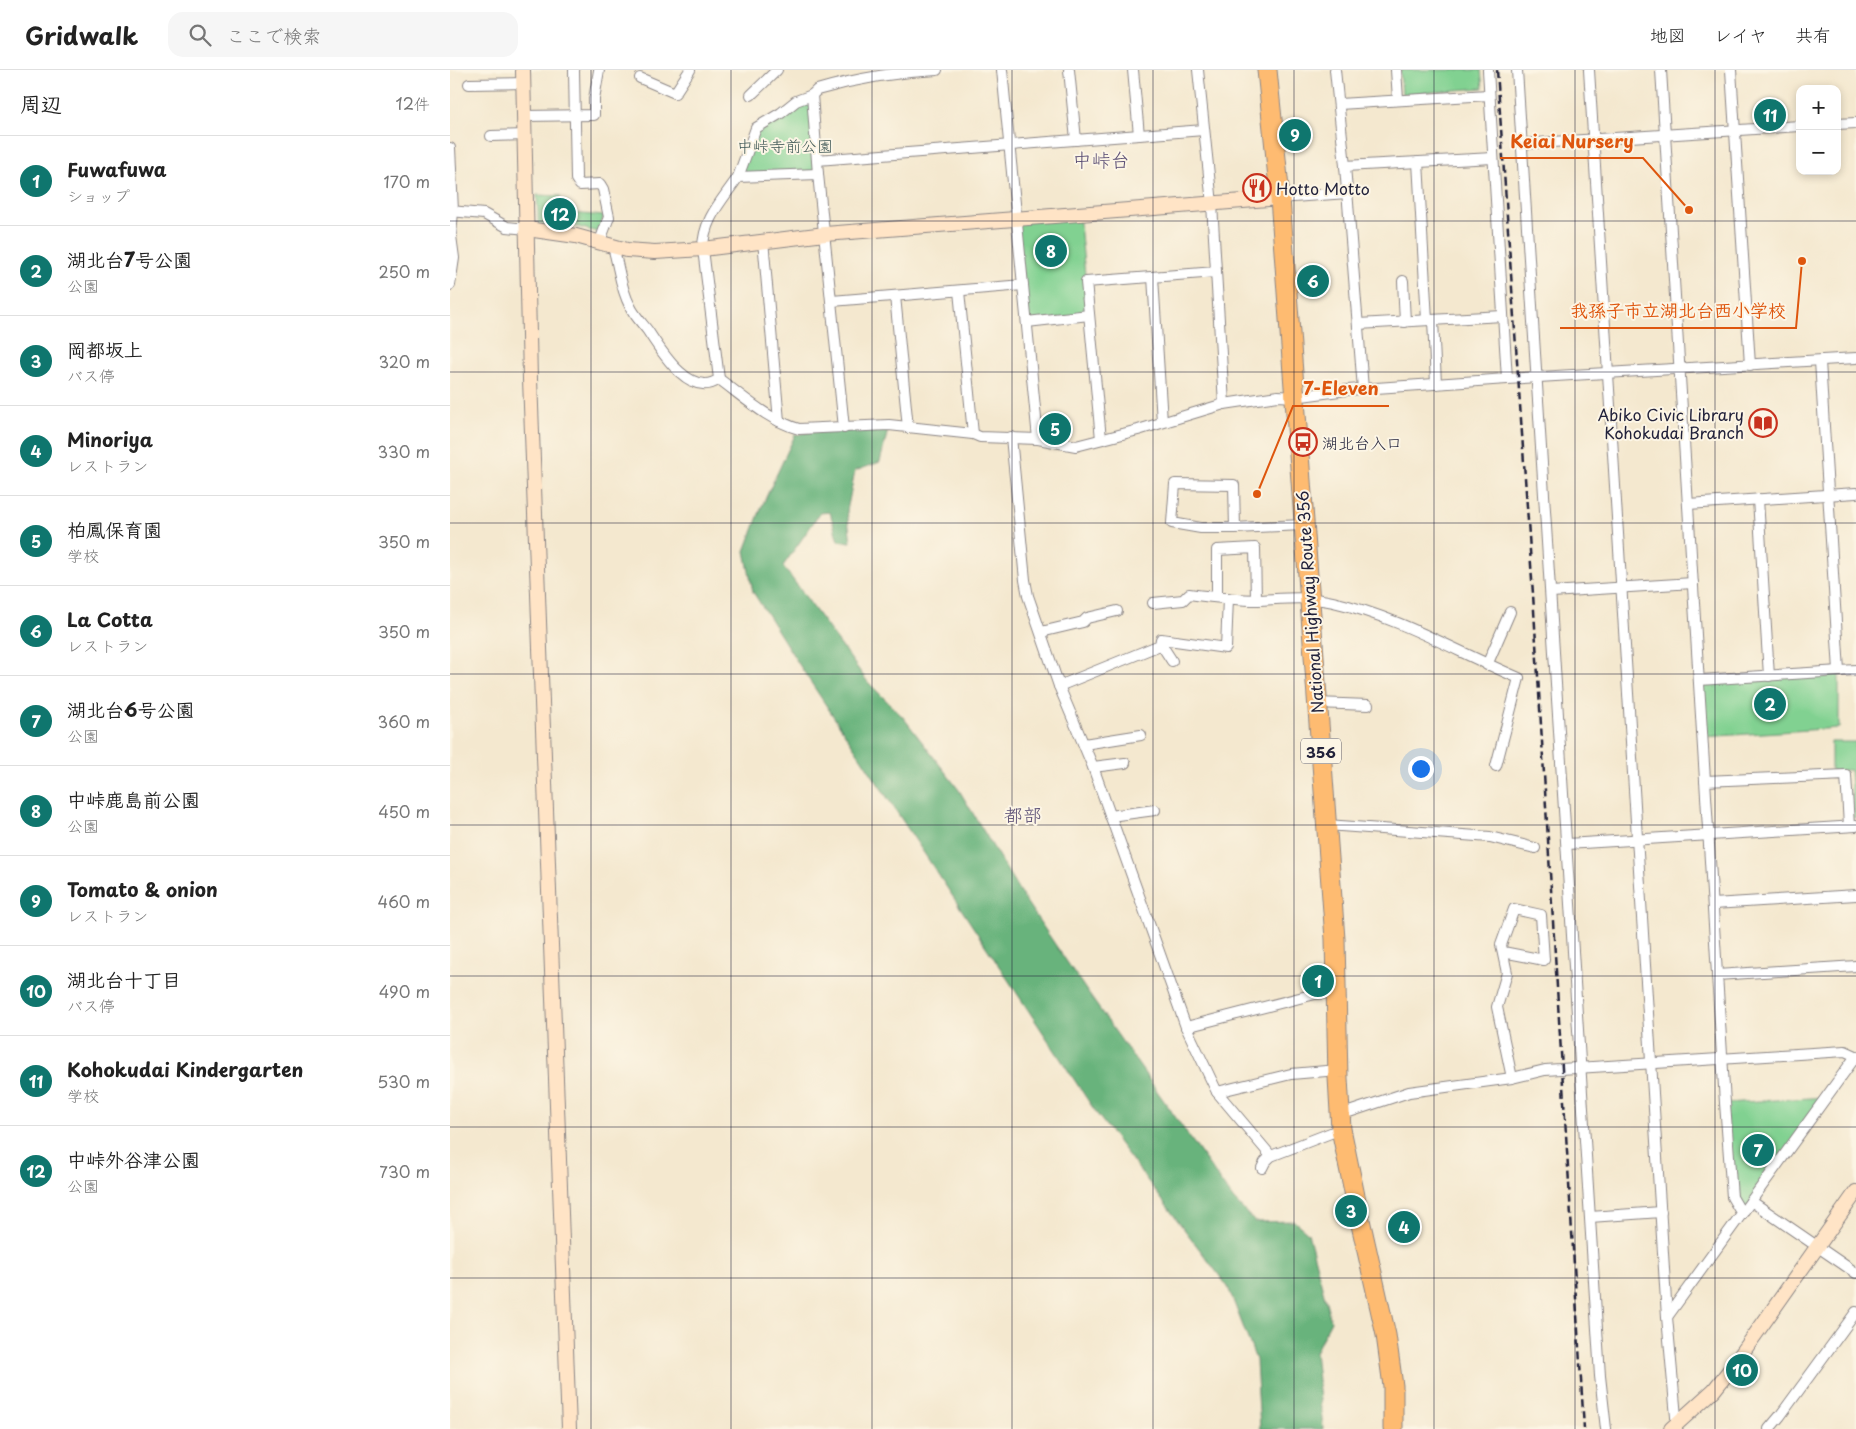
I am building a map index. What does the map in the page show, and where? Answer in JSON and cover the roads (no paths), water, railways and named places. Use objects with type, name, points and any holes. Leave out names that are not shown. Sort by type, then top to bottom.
[{"type":"highway","name":"National Highway Route 356","points":[[1267,70],[1280,198],[1338,992],[1340,1122],[1386,1335],[1393,1386],[1393,1429]]},
{"type":"street","points":[[574,70],[576,179],[580,184],[600,184],[603,189],[609,211],[607,244],[629,306],[680,373],[691,380],[709,385],[719,379]]},
{"type":"street","points":[[524,116],[594,114],[594,99],[599,70]]},
{"type":"street","points":[[640,78],[675,93],[690,70]]},
{"type":"street","points":[[751,95],[777,70]]},
{"type":"street","points":[[937,70],[910,71],[855,79],[816,90],[812,95],[796,101],[781,113],[756,128],[738,177],[711,215],[703,236],[703,249],[719,379],[764,414],[787,425],[799,429],[889,426],[973,434],[980,437],[1038,439],[1076,446],[1138,430],[1224,404],[1278,396],[1294,398],[1363,389],[1856,358]]},
{"type":"street","points":[[1002,70],[1038,439]]},
{"type":"street","points":[[1069,70],[1076,140]]},
{"type":"street","points":[[1133,70],[1139,135]]},
{"type":"street","points":[[1198,70],[1212,204],[1224,404]]},
{"type":"street","points":[[1335,70],[1345,166],[1363,389]]},
{"type":"street","points":[[1396,70],[1398,99]]},
{"type":"street","points":[[1488,70],[1507,379]]},
{"type":"street","points":[[1517,70],[1600,1376],[1606,1429]]},
{"type":"street","points":[[1589,70],[1675,1428]]},
{"type":"street","points":[[1661,70],[1722,1059],[1732,1197],[1742,1214]]},
{"type":"street","points":[[1731,70],[1750,365]]},
{"type":"street","points":[[469,84],[524,77],[530,379],[569,1429]]},
{"type":"street","points":[[812,95],[818,174],[844,428]]},
{"type":"street","points":[[1339,104],[1489,95]]},
{"type":"street","points":[[1841,124],[1856,123]]},
{"type":"street","points":[[1521,144],[1796,126]]},
{"type":"street","points":[[817,160],[1204,130]]},
{"type":"street","points":[[491,136],[525,135]]},
{"type":"street","points":[[450,148],[454,258],[450,286]]},
{"type":"street","points":[[1345,166],[1493,158]]},
{"type":"street","points":[[1418,162],[1436,384]]},
{"type":"street","points":[[738,177],[818,174]]},
{"type":"street","points":[[452,211],[484,214],[507,227],[576,236],[627,250],[655,252],[703,249],[763,240],[825,234],[1347,193]]},
{"type":"street","points":[[763,240],[779,421]]},
{"type":"street","points":[[1101,439],[1086,282],[1216,272]]},
{"type":"street","points":[[1152,277],[1162,422]]},
{"type":"street","points":[[1403,281],[1405,322]]},
{"type":"street","points":[[832,301],[1023,285]]},
{"type":"street","points":[[959,291],[973,434]]},
{"type":"street","points":[[895,296],[908,428]]},
{"type":"street","points":[[1027,322],[1089,316]]},
{"type":"street","points":[[1358,324],[1503,316]]},
{"type":"street","points":[[1820,361],[1839,671]]},
{"type":"street","points":[[1011,437],[1028,596],[1059,686],[1093,767],[1186,1027],[1216,1092],[1272,1156]]},
{"type":"street","points":[[1235,528],[1234,484],[1175,484],[1172,523],[1200,528],[1235,528],[1303,525]]},
{"type":"street","points":[[1688,504],[1856,493]]},
{"type":"street","points":[[1758,499],[1769,676]]},
{"type":"street","points":[[1160,645],[1161,639],[1226,648],[1217,550],[1255,548],[1256,600]]},
{"type":"street","points":[[1551,592],[1693,583]]},
{"type":"street","points":[[1153,602],[1183,600],[1189,594],[1256,600],[1309,598],[1334,602],[1408,626],[1487,665],[1519,678],[1496,766]]},
{"type":"street","points":[[1040,632],[1084,622],[1087,618],[1118,611]]},
{"type":"street","points":[[1487,665],[1510,612]]},
{"type":"street","points":[[1059,686],[1160,645]]},
{"type":"street","points":[[1160,645],[1172,662]]},
{"type":"street","points":[[1699,680],[1856,670]]},
{"type":"street","points":[[1317,702],[1368,705]]},
{"type":"street","points":[[1084,744],[1140,735]]},
{"type":"street","points":[[1093,767],[1126,763]]},
{"type":"street","points":[[1567,844],[1853,826],[1846,776],[1705,781]]},
{"type":"street","points":[[1110,816],[1155,810]]},
{"type":"street","points":[[1326,825],[1490,837],[1535,848]]},
{"type":"street","points":[[1713,904],[1856,895]]},
{"type":"street","points":[[1503,952],[1544,960],[1541,914],[1514,909],[1501,945],[1507,973],[1497,1007],[1512,1078]]},
{"type":"street","points":[[1717,975],[1856,966]]},
{"type":"street","points":[[1186,1027],[1315,994],[1338,992]]},
{"type":"street","points":[[1262,1168],[1264,1162],[1272,1156],[1340,1122],[1409,1092],[1512,1078],[1539,1071],[1845,1051],[1856,1056],[1668,1317]]},
{"type":"street","points":[[1216,1092],[1291,1074],[1338,1070]]},
{"type":"street","points":[[1675,1428],[1714,1390],[1733,1366],[1856,1192]]},
{"type":"street","points":[[1751,1201],[1856,1273]]},
{"type":"street","points":[[1590,1217],[1661,1212]]},
{"type":"street","points":[[1769,1429],[1856,1312]]},
{"type":"railway","points":[[1497,70],[1533,594],[1584,1429]]},
{"type":"place","name":"Kohokudai Kindergarten","points":[[1770,115]]},
{"type":"place","name":"Tomato & onion","points":[[1295,135]]},
{"type":"place","name":"Hotto Motto","points":[[1257,188]]},
{"type":"place","name":"Keiai Nursery","points":[[1689,210]]},
{"type":"place","name":"中峠外谷津公園","points":[[560,214]]},
{"type":"place","name":"中峠鹿島前公園","points":[[1051,251]]},
{"type":"place","name":"我孫子市立湖北台西小学校","points":[[1802,261]]},
{"type":"place","name":"La Cotta","points":[[1313,281]]},
{"type":"place","name":"Abiko Civic Library Kohokudai Branch","points":[[1763,423]]},
{"type":"place","name":"柏鳳保育園","points":[[1055,429]]},
{"type":"place","name":"湖北台入口","points":[[1303,442]]},
{"type":"place","name":"7-Eleven","points":[[1257,494]]},
{"type":"place","name":"湖北台7号公園","points":[[1770,704]]},
{"type":"place","name":"Fuwafuwa","points":[[1318,981]]},
{"type":"place","name":"湖北台6号公園","points":[[1758,1150]]},
{"type":"place","name":"岡都坂上","points":[[1351,1211]]},
{"type":"place","name":"Minoriya","points":[[1404,1227]]},
{"type":"place","name":"湖北台十丁目","points":[[1742,1370]]},
{"type":"district","name":"中峠台","points":[[1101,159]]},
{"type":"district","name":"都部","points":[[1023,814]]},
{"type":"park label","name":"中峠寺前公園","points":[[785,145]]}]
